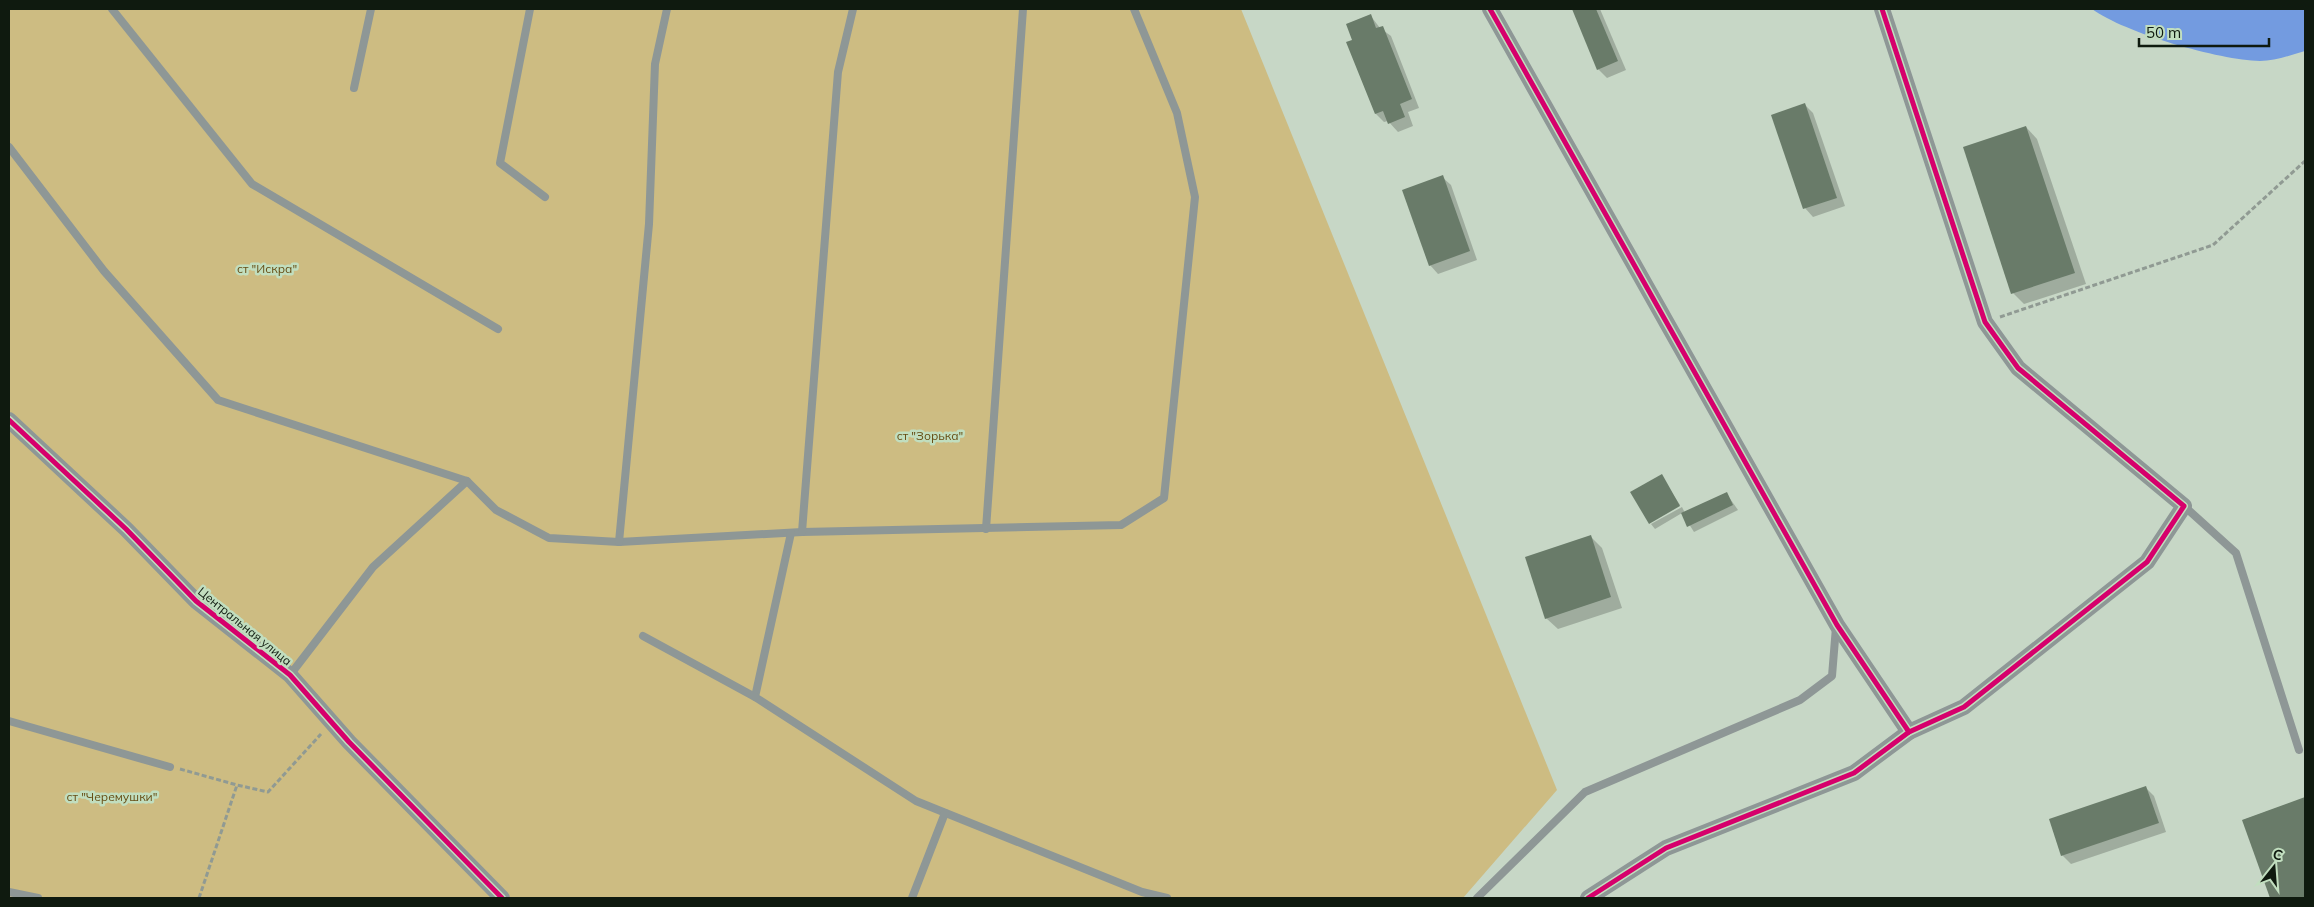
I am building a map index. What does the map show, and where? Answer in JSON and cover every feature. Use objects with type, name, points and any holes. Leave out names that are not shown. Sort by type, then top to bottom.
[{"type":"street","points":[[1490,9],[1836,625],[1909,732]]},
{"type":"street","points":[[1588,898],[1666,848],[1854,773],[1909,732],[1964,707],[2147,562],[2184,506],[2018,368],[1986,322],[1882,9]]},
{"type":"street","name":"Центральная улица","points":[[9,420],[126,529],[196,601],[290,675],[332,722],[502,898]]},
{"type":"lane","points":[[112,9],[252,184],[498,329]]},
{"type":"lane","points":[[354,88],[371,9]]},
{"type":"lane","points":[[530,9],[500,163],[545,197]]},
{"type":"lane","points":[[619,542],[649,224],[656,64],[667,9]]},
{"type":"lane","points":[[802,532],[838,72],[853,9]]},
{"type":"lane","points":[[986,529],[1023,9]]},
{"type":"lane","points":[[9,147],[104,271],[218,400],[467,481],[496,510],[549,538],[619,542],[802,532],[1121,525],[1164,498],[1195,197],[1177,113],[1134,9]]},
{"type":"lane","points":[[290,675],[373,567],[467,481]]},
{"type":"lane","points":[[2184,506],[2236,553],[2299,750]]},
{"type":"lane","points":[[756,697],[791,533]]},
{"type":"lane","points":[[1478,898],[1585,792],[1800,700],[1832,676],[1836,625]]},
{"type":"lane","points":[[643,636],[756,697],[916,801],[1142,892],[1167,898]]},
{"type":"lane","points":[[9,721],[170,767]]},
{"type":"lane","points":[[912,898],[945,813]]},
{"type":"lane","points":[[9,892],[38,898]]},
{"type":"path","points":[[1986,322],[2213,245],[2305,161]]},
{"type":"path","points":[[170,767],[268,792],[332,722]]},
{"type":"path","points":[[199,898],[237,785]]},
{"type":"green space","points":[[9,9],[1241,9],[1557,790],[1463,898],[9,898]]},
{"type":"water","points":[[2092,9],[2305,9],[2305,51],[2266,61],[2221,56],[2149,36],[2107,18]]},
{"type":"building","points":[[1572,9],[1596,9],[1618,61],[1597,70]]},
{"type":"building","points":[[1371,14],[1376,28],[1383,26],[1412,99],[1400,104],[1405,117],[1388,124],[1383,111],[1375,114],[1346,42],[1352,40],[1346,24]]},
{"type":"building","points":[[1805,103],[1837,198],[1803,209],[1771,115]]},
{"type":"building","points":[[2026,126],[2075,273],[2011,294],[1963,147]]},
{"type":"building","points":[[1443,175],[1470,251],[1429,266],[1402,190]]},
{"type":"building","points":[[1662,474],[1680,506],[1649,524],[1630,492]]},
{"type":"building","points":[[1727,492],[1733,505],[1687,527],[1681,513]]},
{"type":"building","points":[[1591,535],[1611,597],[1545,619],[1525,557]]},
{"type":"building","points":[[2146,786],[2159,823],[2061,856],[2049,819]]},
{"type":"building","points":[[2305,797],[2305,898],[2270,898],[2242,820]]},
{"type":"cycle path","points":[[1490,9],[1837,625],[1909,732]]},
{"type":"cycle path","points":[[1588,898],[1666,848],[1854,773],[1909,732],[1964,707],[2147,562],[2184,506],[2018,368],[1985,322],[1882,9]]},
{"type":"cycle path","points":[[9,420],[126,529],[196,601],[290,675],[349,742],[502,898]]},
{"type":"park label","name":"ст \"Искра\"","points":[[267,268]]},
{"type":"park label","name":"ст \"Зорька\"","points":[[930,435]]},
{"type":"park label","name":"ст \"Черемушки\"","points":[[112,796]]}]
